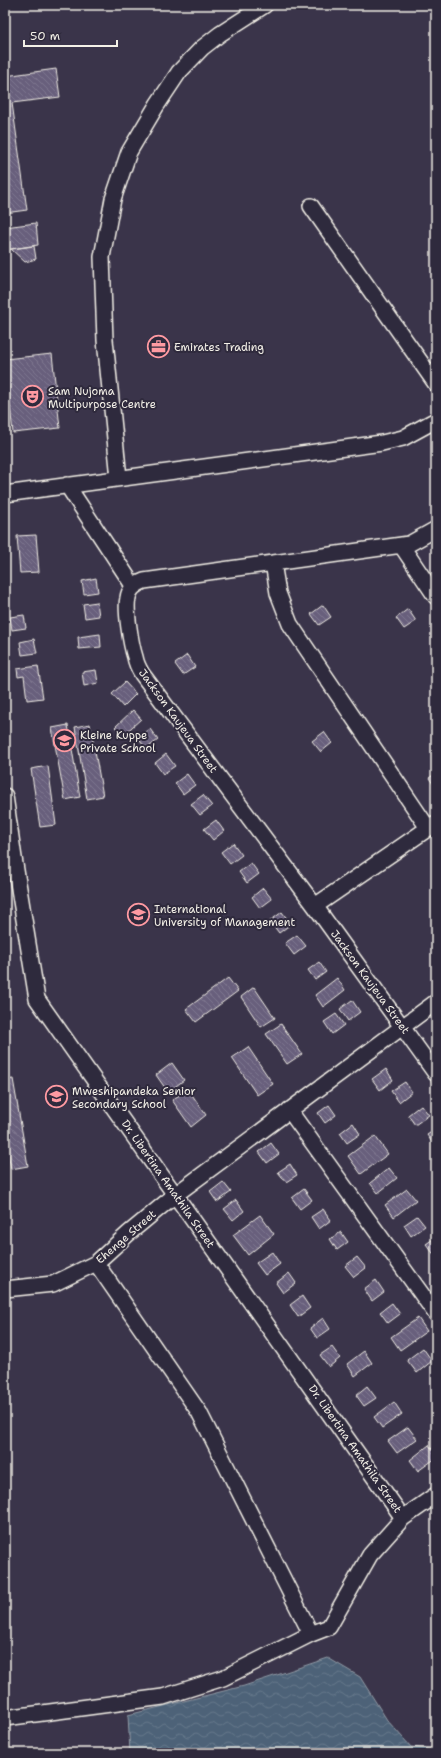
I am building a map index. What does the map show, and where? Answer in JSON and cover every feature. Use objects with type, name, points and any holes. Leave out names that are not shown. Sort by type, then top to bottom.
[{"type":"street","points":[[119,478],[105,340],[102,257],[113,198],[129,152],[157,104],[179,72],[202,48],[220,34],[265,5]]},
{"type":"street","points":[[311,206],[436,384]]},
{"type":"street","points":[[5,494],[382,443],[403,438],[436,420]]},
{"type":"street","points":[[67,485],[134,587],[144,581],[401,545],[415,542],[436,530]]},
{"type":"street","points":[[401,545],[436,597]]},
{"type":"street","points":[[273,563],[278,593],[290,624],[432,825],[315,906]]},
{"type":"street","name":"Jackson Kaujeua Street","points":[[134,587],[128,598],[128,606],[135,657],[142,674],[315,906],[436,1074]]},
{"type":"street","name":"Dr. Libertina Amathila Street","points":[[5,796],[37,999],[403,1518]]},
{"type":"street","name":"Ehenge Street","points":[[5,1289],[53,1284],[96,1263],[129,1233],[175,1195],[436,1002]]},
{"type":"street","points":[[289,1110],[436,1314]]},
{"type":"street","points":[[96,1263],[199,1412],[311,1634]]},
{"type":"street","points":[[5,1718],[163,1697],[223,1678],[311,1634],[330,1628],[370,1555],[403,1518],[436,1495]]},
{"type":"water","points":[[328,1658],[360,1677],[387,1720],[411,1747],[436,1750],[436,1753],[130,1753],[128,1715],[244,1686]]},
{"type":"building","points":[[56,69],[60,97],[12,103],[27,210],[5,213],[5,76]]},
{"type":"building","points":[[36,223],[38,245],[5,250],[5,227]]},
{"type":"building","points":[[34,246],[36,259],[25,262],[11,249]]},
{"type":"building","name":"Sam Nujoma Multipurpose Centre","points":[[52,354],[60,428],[13,433],[5,359]]},
{"type":"building","points":[[36,535],[39,572],[20,573],[17,536]]},
{"type":"building","points":[[96,578],[98,592],[84,594],[82,581]]},
{"type":"building","points":[[97,602],[99,616],[85,618],[83,604]]},
{"type":"building","points":[[323,605],[331,617],[319,625],[311,614]]},
{"type":"building","points":[[408,609],[416,621],[404,629],[396,618]]},
{"type":"building","points":[[24,615],[26,628],[12,630],[10,617]]},
{"type":"building","points":[[100,634],[101,647],[79,649],[78,637]]},
{"type":"building","points":[[34,639],[37,653],[22,655],[20,642]]},
{"type":"building","points":[[187,655],[195,667],[183,675],[175,664]]},
{"type":"building","points":[[38,666],[43,698],[27,700],[24,676],[18,677],[17,669]]},
{"type":"building","points":[[96,670],[98,683],[84,686],[82,672]]},
{"type":"building","points":[[125,682],[136,694],[123,707],[112,694]]},
{"type":"building","points":[[133,710],[141,719],[123,735],[115,727]]},
{"type":"building","points":[[90,724],[103,796],[87,799],[75,727]]},
{"type":"building","points":[[68,725],[80,797],[65,800],[52,728]]},
{"type":"building","points":[[150,729],[158,740],[146,749],[138,738]]},
{"type":"building","points":[[324,732],[332,743],[321,752],[312,741]]},
{"type":"building","points":[[166,754],[175,766],[163,774],[155,763]]},
{"type":"building","points":[[48,766],[56,825],[40,827],[31,769]]},
{"type":"building","points":[[436,773],[436,788],[429,778]]},
{"type":"building","points":[[187,774],[195,785],[183,794],[175,783]]},
{"type":"building","points":[[203,795],[212,806],[200,815],[191,804]]},
{"type":"building","points":[[216,820],[224,831],[213,840],[204,829]]},
{"type":"building","points":[[233,843],[242,855],[230,864],[221,852]]},
{"type":"building","points":[[251,863],[259,874],[247,883],[239,872]]},
{"type":"building","points":[[263,888],[272,899],[260,908],[252,897]]},
{"type":"building","points":[[282,912],[291,924],[279,933],[270,921]]},
{"type":"building","points":[[297,935],[306,946],[294,955],[285,943]]},
{"type":"building","points":[[319,962],[326,972],[315,980],[308,970]]},
{"type":"building","points":[[228,978],[238,991],[196,1022],[186,1009]]},
{"type":"building","points":[[337,978],[345,990],[323,1007],[315,995]]},
{"type":"building","points":[[254,987],[275,1018],[261,1027],[241,997]]},
{"type":"building","points":[[352,1000],[360,1012],[348,1021],[340,1009]]},
{"type":"building","points":[[336,1014],[344,1025],[332,1034],[324,1022]]},
{"type":"building","points":[[281,1024],[302,1054],[287,1064],[266,1034]]},
{"type":"building","points":[[248,1047],[273,1084],[257,1095],[232,1058]]},
{"type":"building","points":[[172,1063],[184,1080],[168,1092],[156,1075]]},
{"type":"building","points":[[386,1069],[393,1080],[380,1090],[372,1079]]},
{"type":"building","points":[[13,1079],[28,1166],[11,1169],[5,1135],[5,1080]]},
{"type":"building","points":[[405,1082],[412,1092],[399,1102],[391,1091]]},
{"type":"building","points":[[188,1089],[206,1115],[191,1127],[172,1100]]},
{"type":"building","points":[[329,1105],[336,1115],[325,1123],[318,1113]]},
{"type":"building","points":[[421,1105],[429,1115],[415,1125],[408,1115]]},
{"type":"building","points":[[353,1123],[360,1134],[347,1143],[340,1133]]},
{"type":"building","points":[[436,1129],[436,1144],[434,1145],[427,1135]]},
{"type":"building","points":[[375,1136],[388,1154],[361,1174],[348,1156]]},
{"type":"building","points":[[271,1143],[279,1154],[267,1163],[259,1152]]},
{"type":"building","points":[[290,1164],[297,1175],[286,1182],[278,1172]]},
{"type":"building","points":[[389,1168],[397,1178],[378,1193],[370,1183]]},
{"type":"building","points":[[223,1182],[231,1192],[217,1202],[210,1192]]},
{"type":"building","points":[[304,1189],[312,1200],[300,1209],[292,1198]]},
{"type":"building","points":[[407,1189],[416,1200],[394,1217],[385,1205]]},
{"type":"building","points":[[236,1200],[244,1211],[233,1220],[224,1209]]},
{"type":"building","points":[[323,1209],[331,1220],[319,1229],[311,1217]]},
{"type":"building","points":[[260,1215],[274,1234],[248,1255],[233,1235]]},
{"type":"building","points":[[417,1216],[425,1226],[411,1236],[404,1225]]},
{"type":"building","points":[[341,1232],[348,1242],[337,1250],[330,1239]]},
{"type":"building","points":[[436,1237],[436,1257],[426,1244]]},
{"type":"building","points":[[272,1252],[280,1264],[265,1275],[256,1263]]},
{"type":"building","points":[[357,1257],[366,1268],[354,1277],[345,1266]]},
{"type":"building","points":[[289,1273],[296,1283],[283,1293],[276,1283]]},
{"type":"building","points":[[376,1280],[384,1292],[372,1301],[364,1289]]},
{"type":"building","points":[[302,1296],[310,1308],[298,1317],[290,1305]]},
{"type":"building","points":[[392,1303],[400,1314],[388,1323],[380,1312]]},
{"type":"building","points":[[323,1318],[330,1329],[317,1338],[310,1328]]},
{"type":"building","points":[[418,1318],[427,1331],[400,1350],[391,1337]]},
{"type":"building","points":[[332,1347],[340,1358],[329,1367],[320,1355]]},
{"type":"building","points":[[423,1348],[432,1361],[417,1373],[407,1360]]},
{"type":"building","points":[[364,1351],[372,1363],[355,1376],[347,1364]]},
{"type":"building","points":[[367,1386],[376,1398],[364,1406],[356,1395]]},
{"type":"building","points":[[394,1402],[402,1414],[382,1428],[374,1417]]},
{"type":"building","points":[[408,1427],[417,1439],[397,1453],[388,1441]]},
{"type":"building","points":[[429,1445],[436,1455],[436,1458],[418,1471],[410,1460]]},
{"type":"place","name":"Emirates Trading","points":[[158,347]]},
{"type":"place","name":"Sam Nujoma Multipurpose Centre","points":[[33,397]]},
{"type":"place","name":"Kleine Kuppe Private School","points":[[65,741]]},
{"type":"place","name":"International University of Management","points":[[139,915]]},
{"type":"place","name":"Mweshipandeka Senior Secondary School","points":[[56,1097]]}]
